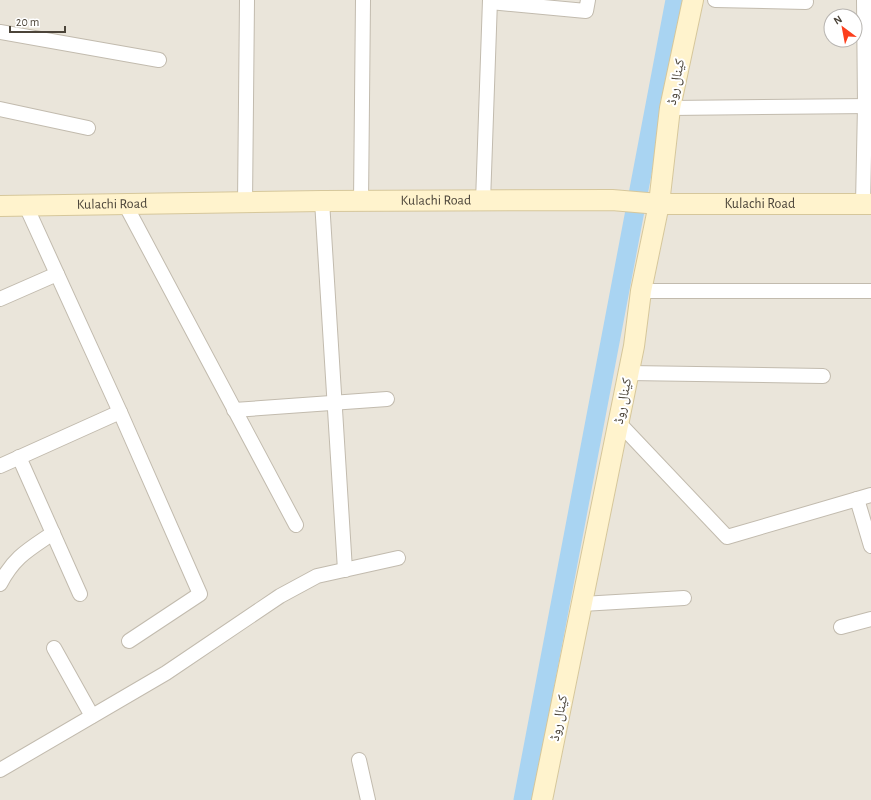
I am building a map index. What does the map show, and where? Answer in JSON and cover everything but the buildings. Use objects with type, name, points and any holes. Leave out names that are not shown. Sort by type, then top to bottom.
[{"type":"street","points":[[245,203],[247,0]]},
{"type":"street","points":[[361,202],[363,0]]},
{"type":"street","points":[[483,202],[490,1],[586,11],[588,0]]},
{"type":"street","name":"کینال روڈ","points":[[542,800],[629,373],[641,291],[659,204],[670,108],[693,0]]},
{"type":"street","points":[[715,0],[806,2]]},
{"type":"street","points":[[864,0],[868,106],[867,204]]},
{"type":"street","points":[[0,32],[159,60]]},
{"type":"street","points":[[670,108],[868,106]]},
{"type":"street","points":[[0,109],[88,128]]},
{"type":"street","name":"Kulachi Road","points":[[0,206],[322,201],[483,202],[612,200],[659,204],[867,204]]},
{"type":"street","points":[[322,201],[345,570]]},
{"type":"street","points":[[125,204],[296,525]]},
{"type":"street","points":[[26,206],[120,412],[200,594],[129,641]]},
{"type":"street","points":[[0,299],[57,274]]},
{"type":"street","points":[[641,291],[871,291]]},
{"type":"street","points":[[629,373],[824,376]]},
{"type":"street","points":[[234,410],[387,399]]},
{"type":"street","points":[[0,466],[120,412]]},
{"type":"street","points":[[619,423],[727,537],[871,495]]},
{"type":"street","points":[[20,457],[80,594]]},
{"type":"street","points":[[857,499],[871,546]]},
{"type":"street","points":[[0,584],[10,566],[28,550],[53,533]]},
{"type":"street","points":[[0,770],[166,673],[280,596],[317,576],[398,558]]},
{"type":"street","points":[[582,604],[684,598]]},
{"type":"street","points":[[841,627],[871,619]]},
{"type":"street","points":[[54,648],[92,716]]},
{"type":"street","points":[[359,760],[368,800]]},
{"type":"shaded area","points":[[0,0],[871,0],[871,800],[0,800]]},
{"type":"waterway","points":[[523,800],[675,0]]}]
